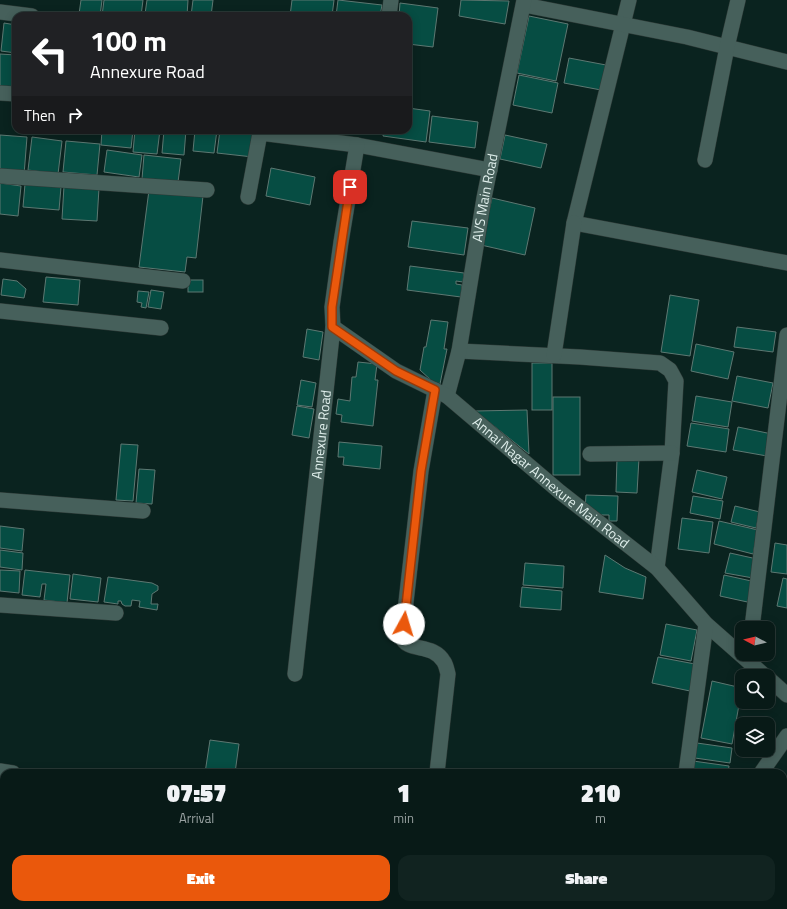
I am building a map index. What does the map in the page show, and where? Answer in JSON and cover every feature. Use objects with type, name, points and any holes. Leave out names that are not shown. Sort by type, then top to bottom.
[{"type":"street","points":[[390,12],[391,0]]},
{"type":"street","points":[[554,355],[574,223],[629,0]]},
{"type":"street","points":[[705,160],[727,47],[738,0]]},
{"type":"street","points":[[524,2],[687,37],[787,62]]},
{"type":"street","name":"AVS Main Road","points":[[437,769],[448,674],[445,663],[439,655],[435,652],[414,647],[405,643],[402,637],[421,471],[441,393],[459,350],[484,198],[524,2]]},
{"type":"street","points":[[0,12],[12,14]]},
{"type":"street","points":[[0,93],[12,94]]},
{"type":"street","points":[[248,197],[260,134]]},
{"type":"street","points":[[268,134],[357,145],[490,170]]},
{"type":"street","name":"Annexure Road","points":[[294,674],[332,327],[332,307],[357,145]]},
{"type":"street","points":[[0,176],[207,190]]},
{"type":"street","points":[[574,223],[787,263]]},
{"type":"street","points":[[0,260],[183,281]]},
{"type":"street","points":[[0,311],[161,328]]},
{"type":"street","points":[[332,327],[396,371],[441,393]]},
{"type":"street","points":[[753,621],[787,335]]},
{"type":"street","points":[[459,350],[660,363],[670,370],[676,381],[672,453],[657,568]]},
{"type":"street","name":"Annai Nagar Annexure Main Road","points":[[441,393],[560,492],[657,568],[706,624],[735,647]]},
{"type":"street","points":[[590,454],[672,453]]},
{"type":"street","points":[[0,500],[143,511]]},
{"type":"street","points":[[0,605],[116,613]]},
{"type":"street","points":[[687,769],[706,624]]},
{"type":"street","name":"Annai Nagar Annexure Main Road","points":[[751,661],[758,669]]},
{"type":"street","points":[[775,684],[787,695]]},
{"type":"street","points":[[764,769],[787,736]]},
{"type":"building","points":[[81,0],[102,0],[100,12],[79,12]]},
{"type":"building","points":[[104,0],[143,0],[142,12],[102,12]]},
{"type":"building","points":[[147,0],[188,0],[187,12],[145,12]]},
{"type":"building","points":[[193,0],[213,0],[212,12],[192,12]]},
{"type":"building","points":[[292,0],[334,0],[332,12],[290,12]]},
{"type":"building","points":[[338,0],[382,5],[381,12],[336,12]]},
{"type":"building","points":[[461,0],[509,1],[505,24],[459,16]]},
{"type":"building","points":[[400,3],[438,8],[433,47],[412,44],[412,12],[399,12]]},
{"type":"building","points":[[529,16],[568,24],[556,81],[517,73]]},
{"type":"building","points":[[4,23],[12,24],[12,52],[1,51]]},
{"type":"building","points":[[0,54],[12,55],[12,90],[0,89]]},
{"type":"building","points":[[569,58],[606,65],[601,90],[564,83]]},
{"type":"building","points":[[519,75],[558,83],[552,113],[513,105]]},
{"type":"building","points":[[412,109],[430,111],[426,142],[383,136],[383,134],[412,134]]},
{"type":"building","points":[[432,116],[478,122],[475,148],[429,142]]},
{"type":"building","points":[[102,134],[133,134],[131,148],[101,145]]},
{"type":"building","points":[[135,134],[160,134],[157,154],[133,152]]},
{"type":"building","points":[[164,134],[186,134],[184,155],[162,153]]},
{"type":"building","points":[[195,134],[216,134],[214,153],[193,151]]},
{"type":"building","points":[[219,134],[256,134],[253,157],[217,153]]},
{"type":"building","points":[[0,135],[27,137],[24,175],[0,173]]},
{"type":"building","points":[[505,135],[547,144],[541,168],[500,159]]},
{"type":"building","points":[[32,137],[62,141],[58,174],[28,170]]},
{"type":"building","points":[[66,141],[100,144],[97,175],[63,172]]},
{"type":"building","points":[[107,150],[142,155],[139,177],[104,172]]},
{"type":"building","points":[[144,155],[181,159],[178,182],[142,179]]},
{"type":"building","points":[[271,168],[315,177],[310,205],[266,196]]},
{"type":"building","points":[[0,183],[21,186],[18,216],[0,214]]},
{"type":"building","points":[[25,184],[61,187],[59,210],[23,207]]},
{"type":"building","points":[[64,186],[99,188],[97,221],[62,219]]},
{"type":"building","points":[[149,190],[203,196],[196,258],[187,257],[185,272],[139,267]]},
{"type":"building","points":[[492,198],[535,208],[525,255],[481,245]]},
{"type":"building","points":[[412,221],[468,228],[464,255],[408,247]]},
{"type":"building","points":[[410,266],[464,273],[463,282],[456,281],[456,284],[462,285],[461,297],[407,290]]},
{"type":"building","points":[[46,277],[80,280],[78,305],[43,302]]},
{"type":"building","points":[[3,279],[17,281],[26,289],[24,298],[1,295]]},
{"type":"building","points":[[188,280],[203,280],[203,292],[188,292]]},
{"type":"building","points":[[151,290],[164,292],[161,309],[148,307]]},
{"type":"building","points":[[138,291],[149,292],[146,308],[141,307],[142,303],[137,302]]},
{"type":"building","points":[[670,295],[699,300],[690,356],[661,352]]},
{"type":"building","points":[[431,320],[448,322],[444,349],[447,349],[440,384],[433,382],[420,370]]},
{"type":"building","points":[[737,327],[776,332],[773,352],[734,347]]},
{"type":"building","points":[[307,329],[323,332],[319,360],[303,357]]},
{"type":"building","points":[[696,344],[734,352],[728,379],[691,371]]},
{"type":"building","points":[[358,362],[377,364],[375,380],[378,380],[373,426],[341,422],[342,415],[336,414],[338,399],[350,401],[352,377],[356,377]]},
{"type":"building","points":[[532,363],[552,363],[552,410],[532,410]]},
{"type":"building","points":[[737,376],[773,383],[768,408],[732,401]]},
{"type":"building","points":[[301,380],[316,383],[312,407],[297,405]]},
{"type":"building","points":[[696,396],[732,402],[728,427],[692,421]]},
{"type":"building","points":[[553,397],[580,397],[580,475],[553,475]]},
{"type":"building","points":[[297,406],[314,409],[309,438],[292,435]]},
{"type":"building","points":[[527,410],[529,454],[475,411]]},
{"type":"building","points":[[691,423],[729,429],[726,452],[687,446]]},
{"type":"building","points":[[738,427],[772,434],[767,456],[733,450]]},
{"type":"building","points":[[339,442],[382,446],[380,469],[343,465],[344,457],[338,457]]},
{"type":"building","points":[[121,444],[138,445],[133,501],[116,500]]},
{"type":"building","points":[[617,458],[639,458],[637,493],[616,492]]},
{"type":"building","points":[[139,469],[155,470],[152,504],[136,503]]},
{"type":"building","points":[[697,470],[727,477],[722,499],[692,492]]},
{"type":"building","points":[[586,495],[618,496],[617,521],[609,521],[609,515],[595,515],[585,510]]},
{"type":"building","points":[[693,496],[723,501],[720,519],[690,513]]},
{"type":"building","points":[[735,506],[760,512],[756,528],[731,522]]},
{"type":"building","points":[[682,518],[713,522],[709,553],[678,549]]},
{"type":"building","points":[[719,521],[758,530],[753,554],[714,544]]},
{"type":"building","points":[[0,526],[24,529],[22,551],[0,548]]},
{"type":"building","points":[[775,543],[787,545],[787,574],[771,572]]},
{"type":"building","points":[[0,550],[23,553],[22,570],[0,567]]},
{"type":"building","points":[[730,553],[757,559],[753,578],[725,573]]},
{"type":"building","points":[[605,555],[625,568],[646,577],[643,599],[599,592]]},
{"type":"building","points":[[525,563],[564,566],[563,588],[523,585]]},
{"type":"building","points":[[0,570],[20,571],[19,593],[0,591]]},
{"type":"building","points":[[25,570],[70,575],[67,603],[44,600],[46,584],[42,584],[40,597],[22,595]]},
{"type":"building","points":[[73,574],[101,578],[98,602],[70,599]]},
{"type":"building","points":[[724,575],[756,582],[752,603],[720,596]]},
{"type":"building","points":[[108,577],[152,583],[158,586],[158,590],[152,594],[151,604],[158,604],[157,610],[139,607],[140,601],[132,600],[131,606],[125,606],[121,601],[118,601],[118,604],[104,602]]},
{"type":"building","points":[[783,578],[787,579],[787,608],[777,606]]},
{"type":"building","points":[[522,587],[562,591],[561,610],[520,607]]},
{"type":"building","points":[[666,624],[697,630],[691,661],[660,655]]},
{"type":"building","points":[[658,657],[695,664],[690,691],[652,683]]},
{"type":"building","points":[[712,681],[735,686],[735,709],[738,709],[737,717],[735,717],[732,744],[701,738]]},
{"type":"building","points":[[210,740],[239,744],[236,769],[206,769]]},
{"type":"building","points":[[697,743],[732,748],[730,763],[695,758]]},
{"type":"building","points":[[693,761],[729,766],[729,769],[692,769]]},
{"type":"route","points":[[350,187],[332,307],[332,327],[396,371],[435,390],[421,471],[404,624]]}]
